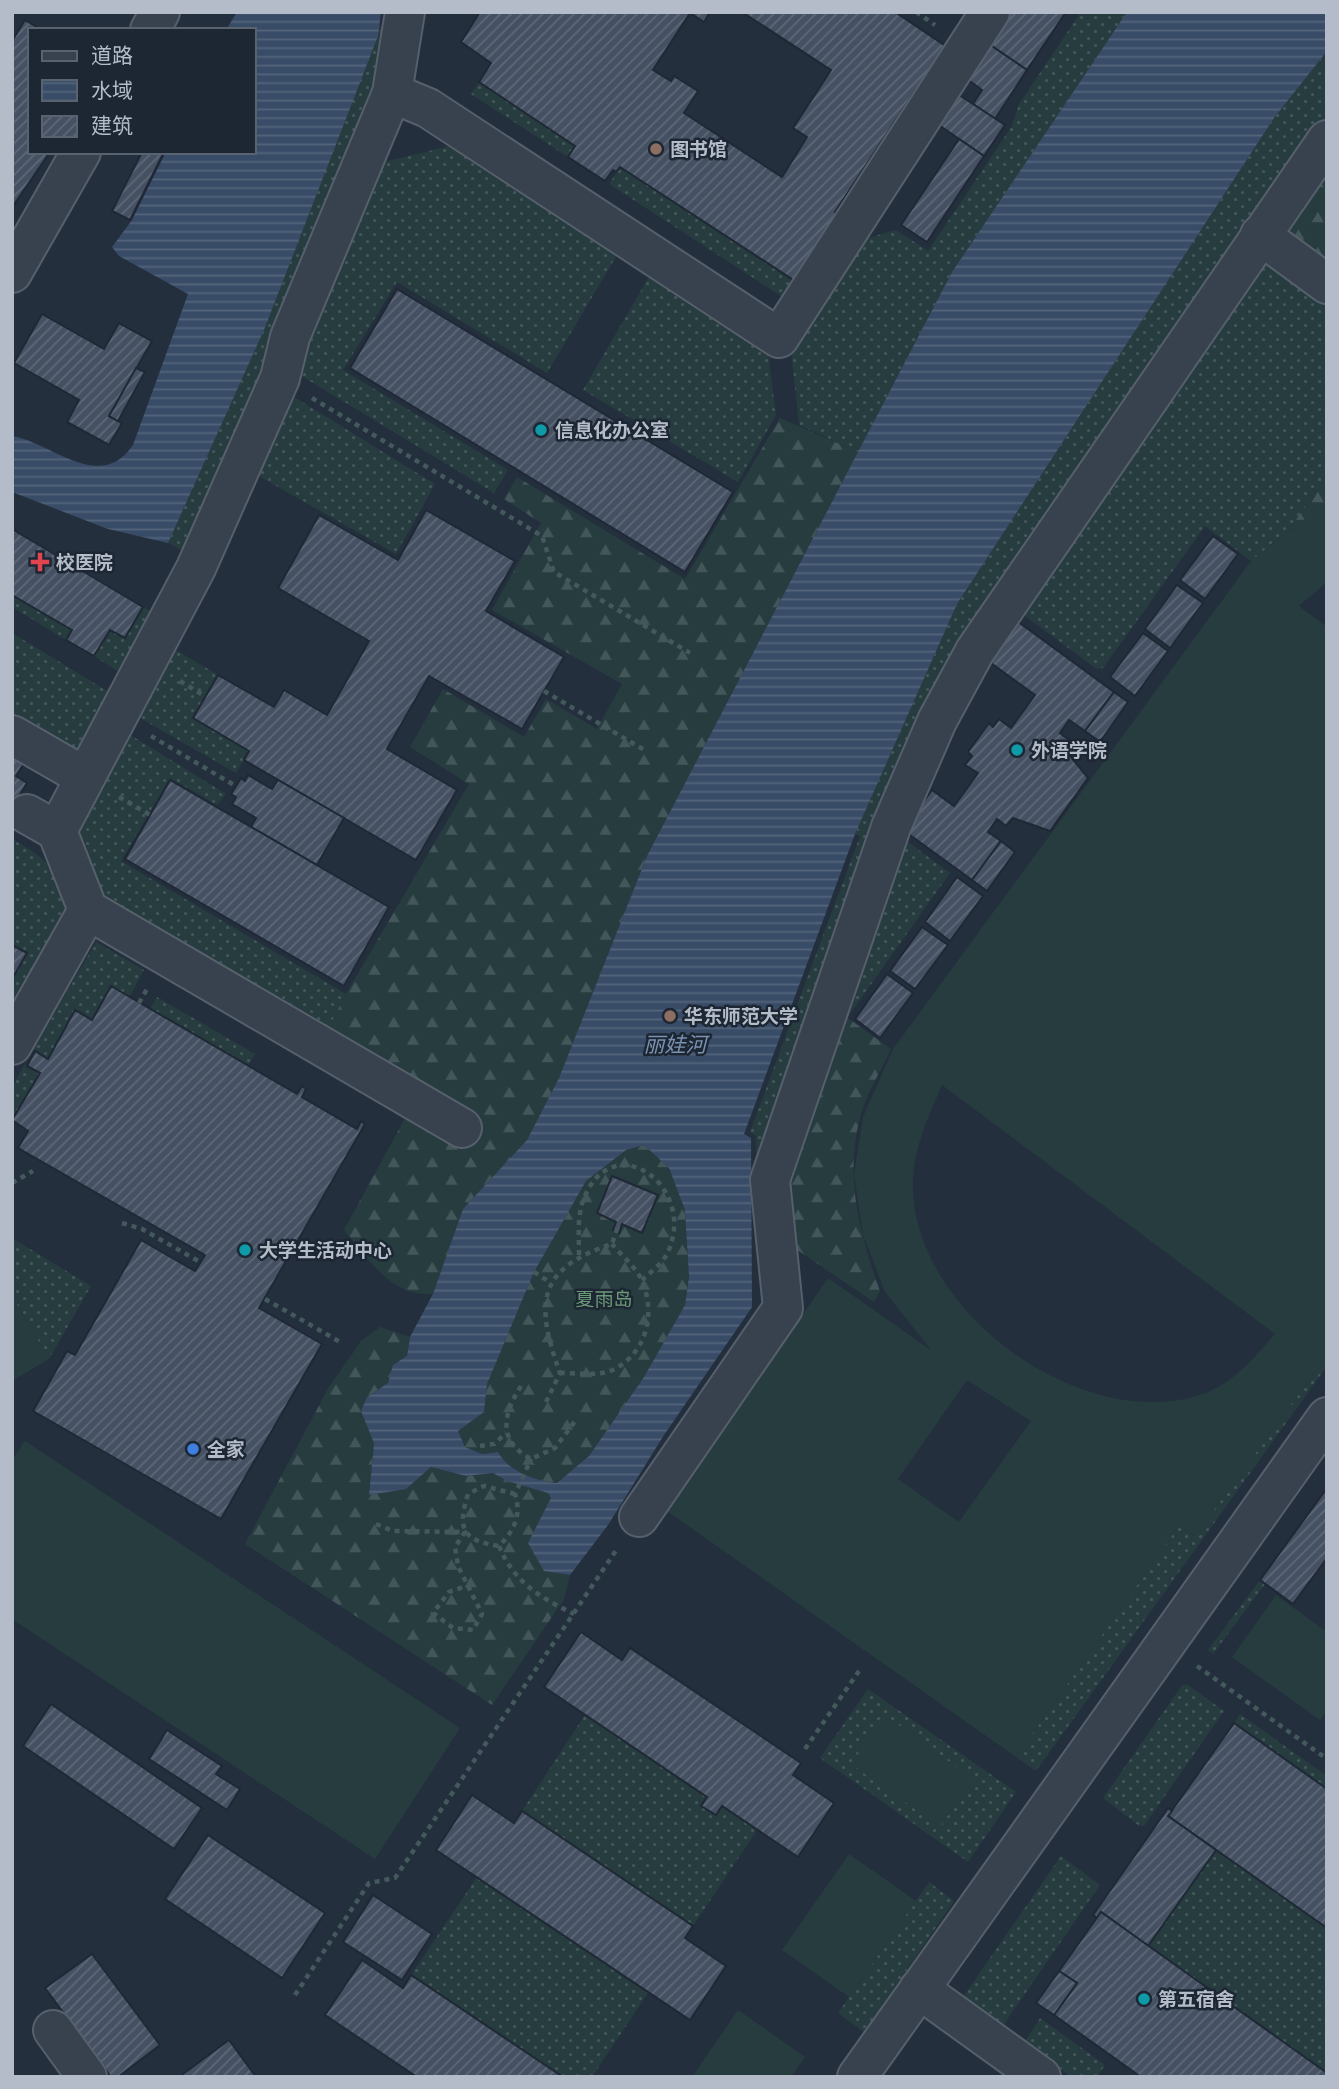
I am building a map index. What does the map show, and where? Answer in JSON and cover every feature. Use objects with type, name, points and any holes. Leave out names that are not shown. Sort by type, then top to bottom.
[{"type":"lane","points":[[151,28],[160,12]]},
{"type":"lane","points":[[391,93],[428,108],[779,338],[990,12]]},
{"type":"lane","points":[[399,15],[391,93],[290,337],[280,378],[196,568],[86,777],[42,823],[88,910],[462,1128]]},
{"type":"lane","points":[[639,1517],[783,1308],[770,1180],[891,827],[937,721],[975,651],[1327,140]]},
{"type":"lane","points":[[12,273],[79,154]]},
{"type":"lane","points":[[1260,235],[1327,284]]},
{"type":"lane","points":[[12,735],[86,777]]},
{"type":"lane","points":[[12,1045],[88,910]]},
{"type":"lane","points":[[857,2077],[1164,1642],[1327,1417]]},
{"type":"lane","points":[[919,1989],[1041,2077]]},
{"type":"lane","points":[[53,2030],[87,2077]]},
{"type":"path","points":[[280,378],[542,536],[554,572],[690,653]]},
{"type":"path","points":[[544,691],[646,751]]},
{"type":"path","points":[[117,716],[234,785]]},
{"type":"path","points":[[579,1255],[579,1223],[583,1200],[595,1180],[614,1166],[640,1166],[659,1180],[668,1194],[675,1219],[667,1254],[642,1280]]},
{"type":"path","points":[[12,1183],[33,1171]]},
{"type":"path","points":[[122,1223],[142,1229],[200,1262]]},
{"type":"path","points":[[612,1244],[619,1223]]},
{"type":"path","points":[[546,1402],[560,1373],[543,1315],[551,1283],[579,1255],[612,1244]]},
{"type":"path","points":[[560,1373],[586,1374],[614,1370],[637,1351],[649,1325],[642,1280],[612,1244]]},
{"type":"path","points":[[534,1272],[551,1283]]},
{"type":"path","points":[[265,1299],[342,1343]]},
{"type":"path","points":[[521,1386],[508,1412],[506,1433],[517,1451],[531,1458]]},
{"type":"path","points":[[515,1494],[531,1458],[555,1448],[576,1420]]},
{"type":"path","points":[[480,1446],[494,1444],[506,1433]]},
{"type":"path","points":[[466,1587],[449,1592],[433,1613],[453,1628],[473,1630],[482,1614],[466,1587],[455,1547],[465,1532],[461,1517],[468,1494],[484,1486],[515,1494]]},
{"type":"path","points":[[499,1546],[513,1532],[519,1507],[515,1494]]},
{"type":"path","points":[[295,1995],[369,1883],[395,1878],[639,1517]]},
{"type":"path","points":[[376,1524],[393,1531],[465,1532],[478,1542],[499,1546]]},
{"type":"path","points":[[499,1546],[507,1565],[522,1584],[574,1614]]},
{"type":"path","points":[[1164,1642],[1327,1759]]},
{"type":"path","points":[[805,1749],[859,1671]]},
{"type":"green space","points":[[1081,12],[1127,12],[952,272],[858,452],[799,425],[790,341],[857,241],[896,230],[928,251],[1012,126],[1019,104]]},
{"type":"green space","points":[[377,24],[390,29],[382,88],[191,555],[168,543],[264,330],[377,36]]},
{"type":"green space","points":[[1327,51],[1327,121],[1251,229],[879,825],[787,1243],[757,1242],[756,1136],[750,1132],[860,836],[855,834],[957,604],[1274,118]]},
{"type":"green space","points":[[479,82],[575,146],[568,157],[471,94]]},
{"type":"green space","points":[[458,144],[620,250],[547,373],[397,282],[343,370],[508,470],[494,493],[295,372],[380,163]]},
{"type":"green space","points":[[1327,165],[1327,269],[1278,234]]},
{"type":"green space","points":[[620,167],[798,283],[787,300],[609,184]]},
{"type":"green space","points":[[1262,256],[1327,303],[1327,477],[1287,532],[1251,561],[1205,526],[1103,668],[1097,669],[1018,611]]},
{"type":"green space","points":[[653,270],[767,345],[776,415],[738,482],[583,390]]},
{"type":"green space","points":[[286,392],[435,484],[396,554],[250,471]]},
{"type":"green space","points":[[780,418],[858,452],[647,856],[559,1078],[527,1140],[463,1209],[433,1294],[405,1289],[382,1274],[344,1230],[405,1118],[310,1063],[346,994],[469,784],[410,747],[443,689],[524,737],[546,699],[597,729],[622,684],[492,610],[541,523],[504,499],[517,477],[685,579]]},
{"type":"green space","points":[[1327,477],[1327,514],[1287,532]]},
{"type":"green space","points":[[1327,514],[1327,582],[1299,606],[1327,627],[1327,1356],[1195,1536],[1179,1526],[1016,1757],[667,1511],[828,1278],[932,1351],[885,1292],[863,1235],[854,1174],[863,1117],[893,1049],[1251,561],[1287,532]],"holes":[[[942,1085],[1275,1334],[1238,1372],[1218,1387],[1193,1397],[1146,1402],[1098,1394],[1051,1376],[1006,1348],[968,1313],[938,1272],[919,1227],[914,1168],[923,1132]],[[967,1380],[1031,1421],[959,1522],[898,1479]]]},
{"type":"green space","points":[[12,595],[72,630],[66,640],[12,607]]},
{"type":"green space","points":[[143,607],[157,615],[124,675],[94,656],[110,630],[125,637]]},
{"type":"green space","points":[[12,633],[114,695],[79,762],[12,723]]},
{"type":"green space","points":[[171,647],[218,675],[193,718],[249,751],[236,773],[135,715]]},
{"type":"green space","points":[[129,734],[226,794],[217,805],[170,778],[121,861],[346,994],[326,1036],[99,902],[71,832]]},
{"type":"green space","points":[[900,836],[950,873],[847,1018],[838,1011]]},
{"type":"green space","points":[[12,839],[35,853],[48,865],[69,906],[12,1007],[12,979],[27,953],[12,945]]},
{"type":"green space","points":[[96,942],[144,970],[130,996],[111,987],[92,1020],[75,1010],[48,1059],[33,1050]]},
{"type":"green space","points":[[157,997],[255,1054],[248,1066],[150,1009]]},
{"type":"green space","points":[[838,1011],[891,1049],[870,1091],[855,1140],[856,1205],[880,1291],[874,1302],[787,1243],[791,1147]]},
{"type":"green space","points":[[25,1064],[40,1073],[12,1120],[12,1087]]},
{"type":"green space","name":"夏雨岛","points":[[644,1145],[669,1168],[685,1210],[689,1277],[685,1305],[644,1377],[589,1456],[557,1483],[532,1478],[509,1465],[498,1452],[482,1454],[465,1447],[458,1431],[484,1412],[487,1384],[534,1272],[586,1181],[626,1149]]},
{"type":"green space","points":[[12,1238],[91,1286],[49,1359],[12,1296]]},
{"type":"green space","points":[[12,1296],[49,1359],[12,1381]]},
{"type":"green space","points":[[380,1327],[410,1337],[407,1356],[393,1365],[388,1383],[367,1397],[361,1411],[374,1442],[369,1494],[406,1489],[431,1467],[466,1476],[493,1473],[507,1481],[548,1493],[551,1498],[544,1571],[570,1575],[564,1599],[492,1705],[245,1544],[329,1387],[362,1340]]},
{"type":"green space","points":[[1327,1356],[1327,1366],[1036,1771],[1016,1757],[1179,1525],[1194,1536]]},
{"type":"green space","points":[[25,1441],[460,1728],[375,1859],[12,1619],[12,1460]]},
{"type":"green space","points":[[1260,1580],[1265,1584],[1213,1654],[1208,1650]]},
{"type":"green space","points":[[1276,1595],[1327,1632],[1327,1711],[1320,1720],[1232,1657]]},
{"type":"green space","points":[[1183,1684],[1224,1711],[1146,1823],[1143,1826],[1138,1825],[1103,1798]]},
{"type":"green space","points":[[868,1689],[1016,1792],[968,1862],[820,1758]]},
{"type":"green space","points":[[1240,1714],[1327,1776],[1327,1789],[1234,1723]]},
{"type":"green space","points":[[585,1715],[707,1797],[702,1806],[715,1815],[722,1806],[757,1830],[693,1926],[522,1811]]},
{"type":"green space","points":[[885,1715],[973,1779],[940,1827],[851,1764]]},
{"type":"green space","points":[[1216,1850],[1327,1928],[1327,2073],[1148,1946]]},
{"type":"green space","points":[[849,1854],[916,1901],[849,1997],[782,1950]]},
{"type":"green space","points":[[1061,1856],[1100,1885],[1002,2027],[963,1997]]},
{"type":"green space","points":[[477,1877],[648,1993],[592,2077],[563,2077],[411,1975]]},
{"type":"green space","points":[[929,1882],[954,1901],[864,2032],[838,2013]]},
{"type":"green space","points":[[738,2010],[805,2057],[791,2077],[692,2077]]},
{"type":"green space","points":[[1040,2018],[1105,2065],[1097,2077],[1072,2077],[1024,2043]]},
{"type":"water","points":[[237,12],[381,12],[378,36],[264,330],[168,543],[108,529],[12,492],[12,436],[90,465],[106,465],[120,459],[133,445],[188,294],[119,256],[112,247],[132,220],[165,154],[256,154],[256,28],[227,28]]},
{"type":"water","name":"丽娃河","points":[[1127,12],[1327,12],[1327,51],[1274,118],[957,604],[855,834],[744,1134],[751,1138],[752,1307],[664,1435],[608,1525],[570,1575],[544,1571],[528,1543],[551,1498],[548,1493],[507,1481],[493,1473],[466,1476],[431,1467],[406,1489],[369,1495],[374,1443],[361,1411],[367,1397],[388,1383],[393,1365],[407,1356],[410,1337],[433,1294],[463,1209],[527,1140],[559,1078],[647,856],[952,272]],"holes":[[[644,1145],[669,1168],[685,1210],[689,1277],[685,1305],[644,1377],[589,1456],[557,1483],[523,1474],[509,1465],[498,1452],[482,1454],[465,1447],[458,1431],[484,1412],[487,1384],[534,1272],[586,1181],[626,1150]]]},
{"type":"building","name":"图书馆","points":[[480,12],[710,12],[704,22],[690,13],[653,70],[671,81],[674,76],[698,91],[684,113],[782,177],[807,137],[793,128],[831,70],[742,12],[895,12],[950,49],[923,91],[917,88],[835,212],[841,217],[798,283],[620,167],[616,172],[613,170],[605,181],[568,157],[575,146],[479,82],[491,63],[461,42]]},
{"type":"building","points":[[1001,12],[1066,12],[1027,70],[983,40]]},
{"type":"building","points":[[25,20],[39,28],[28,28],[28,154],[49,154],[13,206],[12,41]]},
{"type":"building","points":[[983,40],[1027,70],[995,119],[973,104],[982,90],[960,74]]},
{"type":"building","points":[[950,89],[1005,125],[984,156],[930,119]]},
{"type":"building","points":[[959,139],[984,156],[927,242],[901,225]]},
{"type":"building","points":[[141,154],[163,154],[130,220],[112,211]]},
{"type":"building","name":"信息化办公室","points":[[397,289],[733,492],[685,572],[350,368]]},
{"type":"building","points":[[42,314],[104,349],[119,323],[152,341],[109,416],[122,423],[109,445],[67,422],[79,400],[14,363]]},
{"type":"building","points":[[136,368],[145,372],[118,421],[109,416]]},
{"type":"building","points":[[426,510],[515,561],[486,611],[564,657],[522,729],[429,676],[387,749],[457,790],[416,860],[244,760],[249,751],[193,718],[218,675],[274,707],[284,690],[327,715],[369,641],[278,588],[319,515],[398,560]]},
{"type":"building","name":"校医院","points":[[12,529],[143,607],[125,638],[110,630],[94,656],[66,640],[72,630],[12,595]]},
{"type":"building","points":[[1213,536],[1238,554],[1205,599],[1180,580]]},
{"type":"building","points":[[1177,585],[1203,603],[1170,648],[1145,629]]},
{"type":"building","name":"外语学院","points":[[1013,618],[1114,692],[1085,731],[1069,720],[1060,733],[1069,740],[1063,747],[1088,778],[1050,831],[1013,818],[1006,826],[997,819],[988,832],[1001,841],[972,880],[903,830],[932,790],[954,806],[978,773],[965,765],[972,756],[968,752],[989,723],[993,727],[999,719],[1011,728],[1035,695],[984,658]]},
{"type":"building","points":[[1143,633],[1168,651],[1135,696],[1110,677]]},
{"type":"building","points":[[1114,692],[1128,702],[1100,742],[1085,731]]},
{"type":"building","points":[[12,755],[25,762],[16,776],[27,783],[12,808]]},
{"type":"building","points":[[248,775],[272,789],[278,780],[344,818],[317,865],[251,827],[256,818],[232,804],[236,797],[231,794],[241,778],[245,781]]},
{"type":"building","points":[[170,780],[389,907],[344,986],[125,859]]},
{"type":"building","points":[[1001,841],[1015,852],[987,891],[972,880]]},
{"type":"building","points":[[957,877],[983,896],[950,941],[925,922]]},
{"type":"building","points":[[922,927],[948,945],[915,989],[890,971]]},
{"type":"building","points":[[12,945],[27,953],[12,979]]},
{"type":"building","points":[[887,974],[913,993],[880,1038],[855,1019]]},
{"type":"building","name":"大学生活动中心","points":[[111,986],[297,1094],[302,1086],[306,1089],[302,1097],[357,1129],[361,1121],[365,1124],[259,1308],[322,1344],[221,1519],[33,1411],[67,1351],[75,1355],[141,1240],[195,1271],[205,1255],[18,1148],[28,1131],[12,1120],[40,1073],[27,1066],[35,1051],[48,1059],[75,1010],[92,1020]]},
{"type":"building","points":[[612,1176],[658,1195],[642,1233],[622,1224],[619,1233],[613,1230],[616,1222],[597,1213]]},
{"type":"building","points":[[1327,1488],[1327,1558],[1293,1604],[1260,1580]]},
{"type":"building","points":[[581,1632],[622,1660],[630,1648],[801,1763],[793,1775],[834,1803],[798,1857],[722,1806],[716,1815],[701,1806],[707,1797],[544,1687]]},
{"type":"building","points":[[51,1704],[202,1808],[174,1849],[23,1746]]},
{"type":"building","points":[[1234,1723],[1327,1789],[1327,1928],[1168,1816]]},
{"type":"building","points":[[167,1730],[222,1766],[216,1774],[240,1789],[227,1810],[149,1759]]},
{"type":"building","points":[[472,1795],[514,1823],[522,1811],[693,1926],[685,1938],[726,1966],[690,2020],[436,1850]]},
{"type":"building","points":[[1168,1808],[1172,1811],[1168,1816],[1216,1850],[1148,1946],[1101,1912],[1097,1918],[1093,1915]]},
{"type":"building","points":[[208,1835],[325,1913],[282,1978],[165,1899]]},
{"type":"building","points":[[373,1895],[432,1934],[402,1980],[343,1942]]},
{"type":"building","name":"第五宿舍","points":[[1101,1912],[1327,2073],[1327,2077],[1141,2077],[1054,2015],[1077,1983],[1059,1971]]},
{"type":"building","points":[[92,1954],[160,2045],[118,2077],[111,2077],[45,1988]]},
{"type":"building","points":[[362,1960],[403,1988],[411,1975],[563,2077],[417,2077],[325,2015]]},
{"type":"building","points":[[1059,1971],[1077,1983],[1054,2015],[1036,2003]]},
{"type":"building","points":[[229,2040],[256,2077],[184,2077],[183,2074]]},
{"type":"place","name":"图书馆","points":[[656,149]]},
{"type":"place","name":"信息化办公室","points":[[541,430]]},
{"type":"place","name":"校医院","points":[[40,562]]},
{"type":"place","name":"外语学院","points":[[1017,750]]},
{"type":"place","name":"华东师范大学","points":[[670,1016]]},
{"type":"place","name":"大学生活动中心","points":[[245,1250]]},
{"type":"place","name":"全家","points":[[193,1449]]},
{"type":"place","name":"第五宿舍","points":[[1144,1999]]}]
